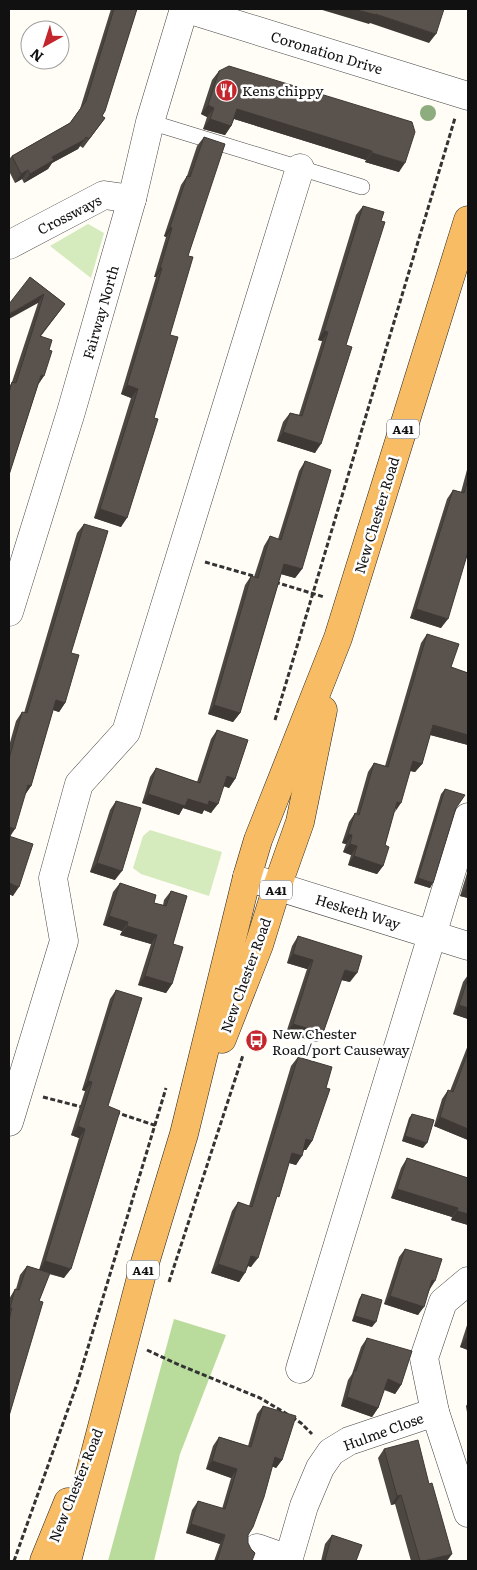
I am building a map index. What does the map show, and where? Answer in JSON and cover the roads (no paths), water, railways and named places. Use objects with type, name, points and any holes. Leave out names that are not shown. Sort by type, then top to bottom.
[{"type":"highway","name":"New Chester Road","points":[[67,1561],[144,1266],[184,1134],[247,877],[258,840],[338,638],[468,220]]},
{"type":"highway","name":"New Chester Road","points":[[184,1134],[259,945],[300,822],[338,638]]},
{"type":"highway","name":"New Chester Road","points":[[44,1561],[106,1408]]},
{"type":"street","name":"Coronation Drive","points":[[185,9],[468,96]]},
{"type":"street","name":"Fairway North","points":[[9,612],[71,412],[132,199],[150,122],[185,9]]},
{"type":"street","points":[[9,1122],[64,942],[53,878],[80,784],[126,732],[300,168]]},
{"type":"street","name":"Crossways","points":[[9,243],[104,195],[132,199]]},
{"type":"street","points":[[300,1369],[468,817]]},
{"type":"street","name":"Hesketh Way","points":[[247,877],[468,946]]},
{"type":"street","name":"Hulme Close","points":[[256,1548],[288,1560],[304,1506],[320,1468],[331,1452],[349,1441],[435,1412],[424,1358],[443,1302],[468,1281]]},
{"type":"street","points":[[435,1412],[468,1513]]},
{"type":"lane","points":[[150,122],[362,187]]},
{"type":"place","name":"Kens chippy","points":[[226,90]]},
{"type":"place","name":"New Chester Road/port Causeway","points":[[256,1041]]}]
